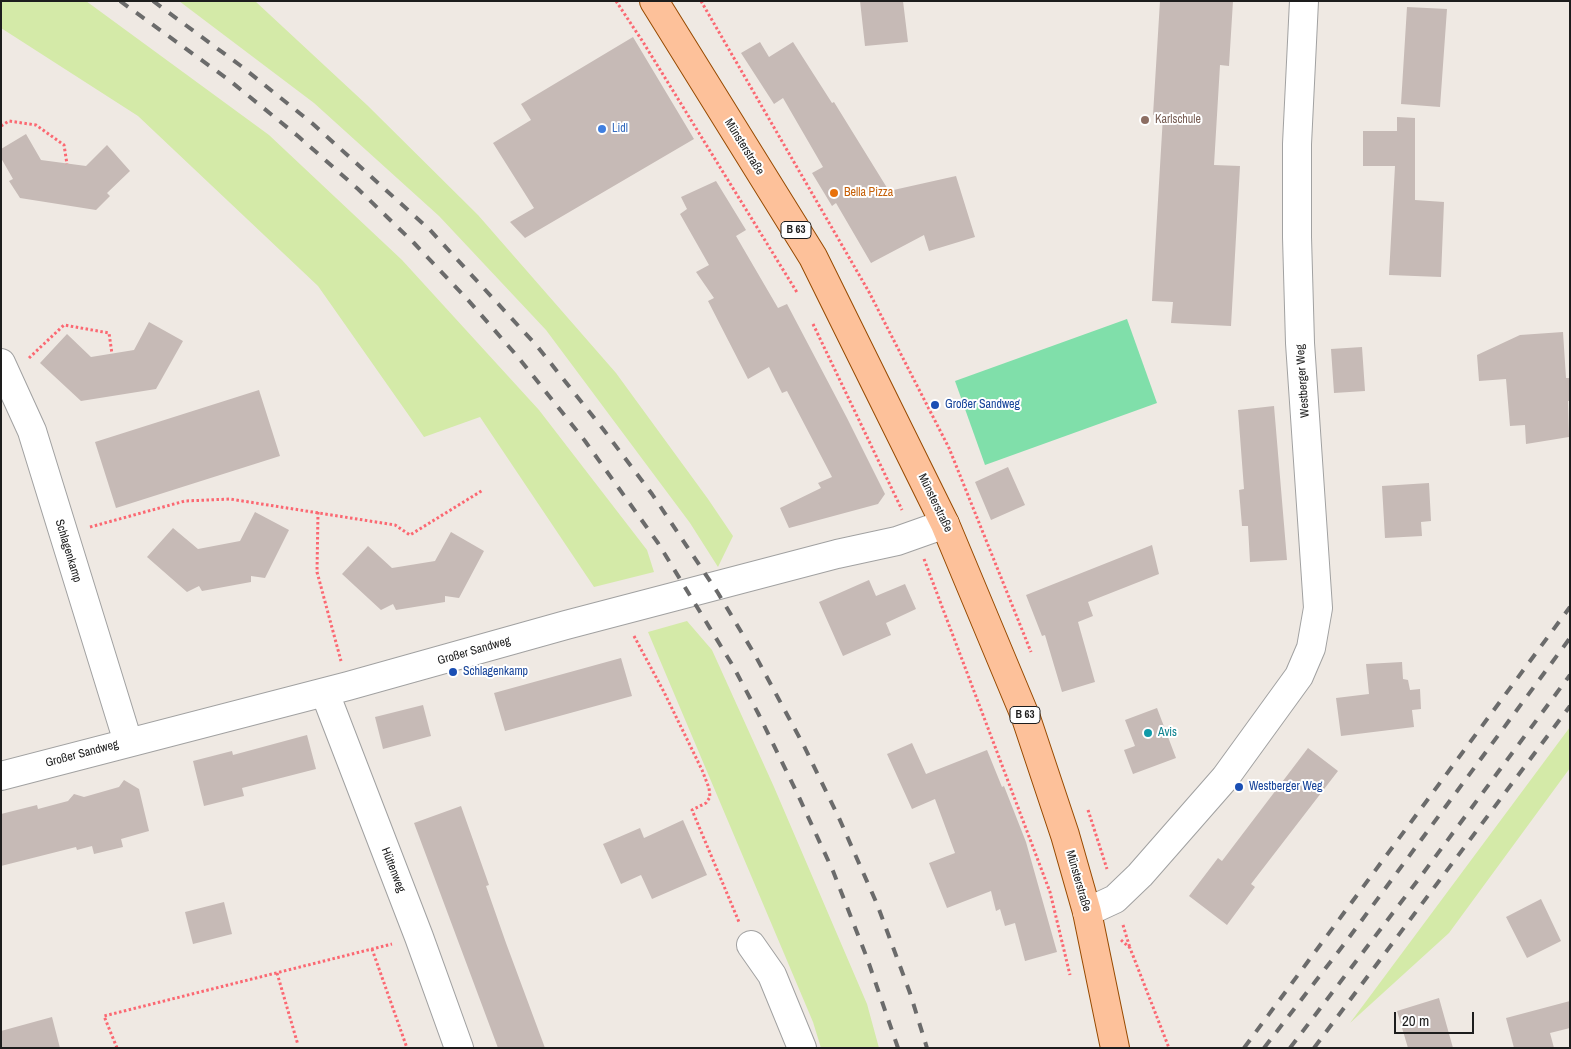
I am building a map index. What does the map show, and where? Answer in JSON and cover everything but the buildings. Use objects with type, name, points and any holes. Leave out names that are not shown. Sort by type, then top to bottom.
[{"type":"main road","name":"Münsterstraße","points":[[654,1],[813,257],[945,524],[1026,718],[1065,835],[1087,912],[1115,1048]]},
{"type":"street","name":"Westberger Weg","points":[[1087,912],[1115,899],[1140,875],[1225,778],[1299,676],[1311,648],[1318,608],[1300,343],[1297,237],[1297,144],[1304,1]]},
{"type":"street","name":"Schlagenkamp","points":[[5,370],[32,430],[128,742]]},
{"type":"street","name":"Großer Sandweg","points":[[1,776],[336,689],[837,554],[897,542],[945,524]]},
{"type":"street","name":"Hüttenweg","points":[[336,689],[419,937],[459,1048]]},
{"type":"street","points":[[750,945],[772,975],[802,1048]]},
{"type":"path","points":[[616,1],[799,295]]},
{"type":"path","points":[[1,126],[9,121],[36,125],[64,145],[67,164]]},
{"type":"path","points":[[811,321],[914,535],[938,595],[1050,892],[1072,984]]},
{"type":"path","points":[[5,370],[64,325],[109,333],[112,354]]},
{"type":"path","points":[[63,534],[185,501],[230,499],[395,525],[410,535],[483,490]]},
{"type":"path","points":[[318,512],[317,572],[336,689]]},
{"type":"path","points":[[620,611],[664,692],[709,788],[710,797],[706,803],[692,810],[750,945]]},
{"type":"path","points":[[1087,912],[1130,948],[1169,1048]]},
{"type":"path","points":[[118,1048],[104,1016],[419,937]]},
{"type":"path","points":[[372,949],[407,1048]]},
{"type":"path","points":[[277,973],[298,1045]]},
{"type":"green space","points":[[1,1],[86,1],[269,135],[402,260],[539,410],[647,550],[654,572],[594,587],[480,417],[424,437],[318,286],[138,116],[1,28]]},
{"type":"green space","points":[[179,1],[255,1],[367,105],[478,215],[616,373],[708,499],[733,536],[718,567],[690,523],[546,330],[439,216],[314,103]]},
{"type":"green space","points":[[1127,319],[1157,403],[985,465],[955,381]]},
{"type":"green space","points":[[687,621],[712,650],[774,787],[867,1004],[879,1048],[821,1048],[813,1022],[648,632]]},
{"type":"green space","points":[[1570,727],[1570,768],[1449,933],[1350,1023]]},
{"type":"railway","points":[[120,1],[229,80],[299,137],[358,189],[414,243],[468,300],[518,357],[585,441],[658,543],[733,666],[758,713],[833,871],[867,958],[898,1048]]},
{"type":"railway","points":[[153,1],[241,66],[313,124],[430,230],[537,346],[652,494],[718,593],[755,655],[804,746],[839,818],[877,904],[910,993],[927,1048]]},
{"type":"railway","points":[[1244,1048],[1570,607]]},
{"type":"railway","points":[[1264,1048],[1345,943],[1570,638]]},
{"type":"railway","points":[[1290,1048],[1421,876],[1570,675]]},
{"type":"railway","points":[[1314,1048],[1570,706]]},
{"type":"place","name":"Karlschule","points":[[1145,120]]},
{"type":"place","name":"Lidl","points":[[602,129]]},
{"type":"place","name":"Bella Pizza","points":[[834,193]]},
{"type":"place","name":"Großer Sandweg","points":[[935,405]]},
{"type":"place","name":"Schlagenkamp","points":[[453,672]]},
{"type":"place","name":"Avis","points":[[1148,733]]},
{"type":"place","name":"Westberger Weg","points":[[1239,787]]}]
